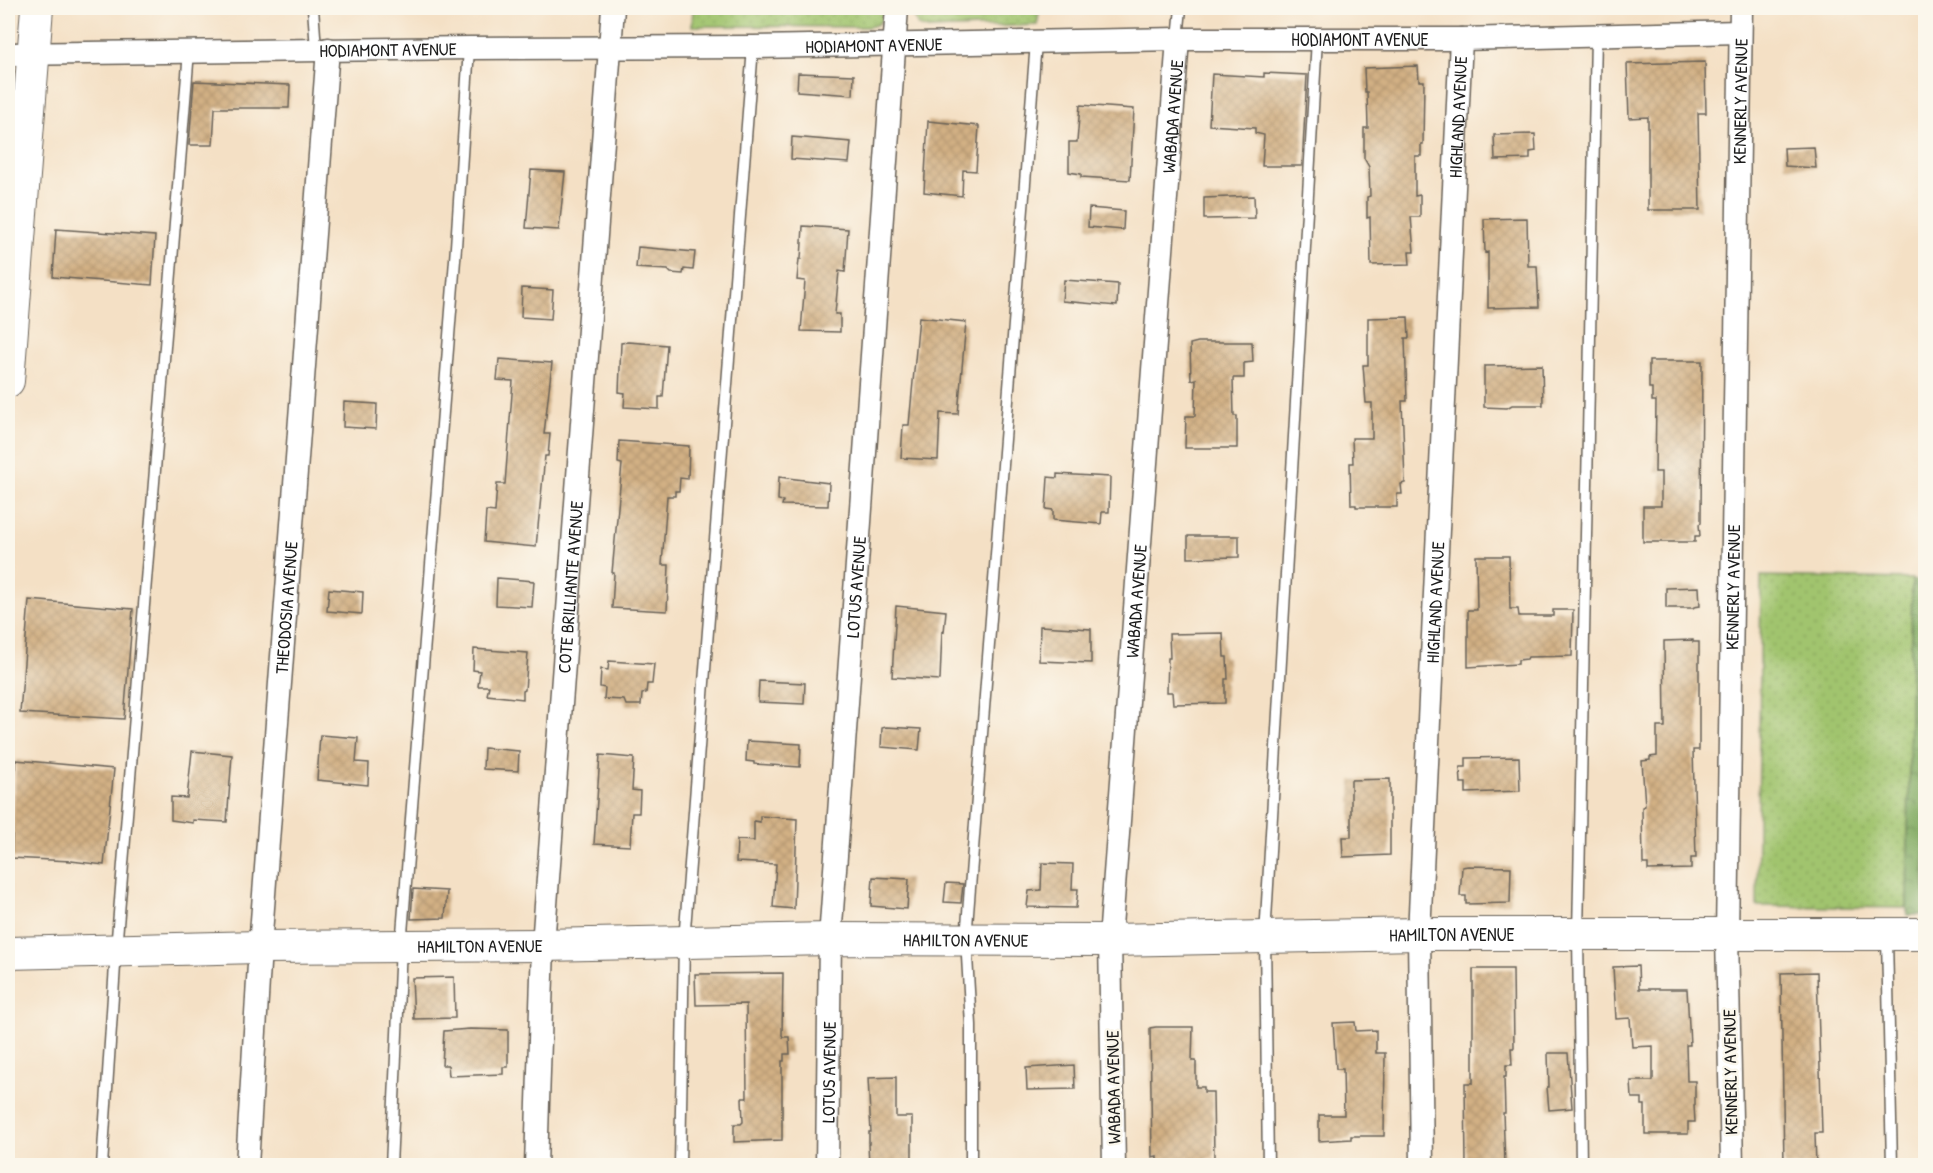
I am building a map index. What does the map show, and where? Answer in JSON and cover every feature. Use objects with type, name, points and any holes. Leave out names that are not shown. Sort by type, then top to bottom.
[{"type":"street","points":[[8,381],[21,54],[37,8]]},
{"type":"street","name":"COTE BRILLIANTE AVENUE","points":[[536,1166],[543,945],[613,8]]},
{"type":"street","name":"LOTUS AVENUE","points":[[827,1166],[830,939],[897,8]]},
{"type":"street","name":"KENNERLY AVENUE","points":[[1732,1166],[1727,935],[1741,8]]},
{"type":"street","name":"HODIAMONT AVENUE","points":[[21,54],[322,49],[753,47],[1178,39],[1461,39],[1740,32]]},
{"type":"street","name":"WABADA AVENUE","points":[[1114,1166],[1110,940],[1178,39]]},
{"type":"street","name":"HIGHLAND AVENUE","points":[[1422,1166],[1419,933],[1461,39]]},
{"type":"street","name":"THEODOSIA AVENUE","points":[[247,1166],[322,49]]},
{"type":"street","name":"HAMILTON AVENUE","points":[[8,953],[830,939],[1110,940],[1419,933],[1926,934]]},
{"type":"lane","points":[[313,8],[322,49]]},
{"type":"lane","points":[[1178,39],[1181,8]]},
{"type":"lane","points":[[1581,1166],[1578,934],[1596,36]]},
{"type":"lane","points":[[1269,1166],[1265,936],[1317,39]]},
{"type":"lane","points":[[971,1166],[971,1025],[966,939],[1036,42]]},
{"type":"lane","points":[[680,1166],[684,942],[753,47]]},
{"type":"lane","points":[[391,1166],[400,946],[456,247],[469,48]]},
{"type":"lane","points":[[102,1166],[116,951],[189,51]]},
{"type":"lane","points":[[1886,934],[1892,1166]]},
{"type":"green space","points":[[693,8],[884,8],[881,21],[868,27],[692,26]]},
{"type":"green space","points":[[915,8],[1040,8],[1037,25],[928,29],[918,26],[914,16]]},
{"type":"green space","points":[[1761,576],[1912,579],[1907,908],[1757,906]]},
{"type":"green space","points":[[1912,580],[1926,580],[1925,915],[1907,915]]},
{"type":"building","points":[[1705,62],[1706,113],[1698,113],[1700,210],[1648,210],[1648,117],[1629,118],[1627,64]]},
{"type":"building","points":[[1418,66],[1419,81],[1424,81],[1423,144],[1421,144],[1421,156],[1415,156],[1415,196],[1420,195],[1420,217],[1411,217],[1414,252],[1409,252],[1410,264],[1371,265],[1370,217],[1367,218],[1367,197],[1370,196],[1369,167],[1364,158],[1364,128],[1368,128],[1364,68]]},
{"type":"building","points":[[798,73],[854,75],[853,95],[797,91]]},
{"type":"building","points":[[1264,73],[1307,75],[1302,166],[1262,166],[1264,135],[1255,133],[1255,128],[1209,125],[1212,74],[1264,77]]},
{"type":"building","points":[[194,81],[290,85],[289,108],[215,108],[213,145],[189,145]]},
{"type":"building","points":[[1080,105],[1134,109],[1130,180],[1081,177],[1081,174],[1069,172],[1069,142],[1077,142]]},
{"type":"building","points":[[928,121],[979,126],[976,171],[963,170],[962,196],[924,192]]},
{"type":"building","points":[[1535,134],[1536,151],[1530,152],[1530,159],[1495,160],[1494,135]]},
{"type":"building","points":[[792,137],[851,142],[849,163],[791,159]]},
{"type":"building","points":[[1814,147],[1816,168],[1785,166],[1784,148]]},
{"type":"building","points":[[531,170],[565,172],[559,230],[526,228]]},
{"type":"building","points":[[1254,196],[1255,218],[1204,219],[1204,198]]},
{"type":"building","points":[[1089,208],[1124,211],[1123,230],[1088,227]]},
{"type":"building","points":[[1527,218],[1528,266],[1537,266],[1539,307],[1488,308],[1488,252],[1485,253],[1484,219]]},
{"type":"building","points":[[803,226],[848,229],[845,272],[839,271],[835,314],[840,314],[840,332],[801,331],[805,281],[797,280]]},
{"type":"building","points":[[56,229],[155,236],[152,285],[53,277]]},
{"type":"building","points":[[638,247],[695,252],[693,270],[684,269],[683,274],[671,273],[668,270],[636,268]]},
{"type":"building","points":[[1064,280],[1118,284],[1117,306],[1062,301]]},
{"type":"building","points":[[522,288],[553,290],[551,319],[521,317]]},
{"type":"building","points":[[919,317],[966,322],[958,414],[940,413],[938,460],[901,458],[903,425],[909,425]]},
{"type":"building","points":[[1408,317],[1409,338],[1405,338],[1407,401],[1402,401],[1405,483],[1401,484],[1402,494],[1397,494],[1397,507],[1356,507],[1356,505],[1351,505],[1352,438],[1372,438],[1372,403],[1366,403],[1363,365],[1368,365],[1368,318]]},
{"type":"building","points":[[1252,342],[1253,362],[1244,363],[1244,378],[1233,378],[1234,416],[1237,416],[1237,448],[1185,448],[1186,416],[1195,416],[1196,379],[1191,380],[1190,344]]},
{"type":"building","points":[[621,343],[667,345],[663,397],[659,397],[659,409],[624,407],[625,393],[619,392]]},
{"type":"building","points":[[499,359],[552,363],[544,434],[550,434],[548,456],[545,456],[536,547],[484,542],[486,511],[495,512],[497,484],[505,484],[513,381],[497,380]]},
{"type":"building","points":[[1649,361],[1702,361],[1701,523],[1699,524],[1700,536],[1695,536],[1695,542],[1643,542],[1643,506],[1661,506],[1661,472],[1655,472],[1656,401],[1652,401],[1652,388],[1649,388]]},
{"type":"building","points":[[1542,365],[1543,405],[1484,407],[1484,366]]},
{"type":"building","points":[[344,402],[377,404],[376,429],[343,427]]},
{"type":"building","points":[[619,441],[689,446],[688,479],[680,478],[679,491],[675,491],[675,496],[667,496],[662,565],[669,565],[667,611],[612,608],[614,573],[612,573],[622,464],[618,463]]},
{"type":"building","points":[[1057,474],[1110,477],[1109,512],[1102,512],[1101,524],[1053,520],[1053,510],[1046,509],[1048,477],[1057,478]]},
{"type":"building","points":[[779,477],[829,483],[828,506],[782,505],[783,501],[778,500]]},
{"type":"building","points":[[1188,536],[1239,536],[1239,557],[1188,558]]},
{"type":"building","points":[[1476,556],[1509,556],[1510,609],[1518,609],[1519,616],[1553,616],[1553,610],[1573,610],[1572,656],[1528,657],[1518,660],[1518,664],[1468,667],[1468,610],[1477,610]]},
{"type":"building","points":[[497,578],[534,581],[532,607],[496,605]]},
{"type":"building","points":[[1699,587],[1700,606],[1666,608],[1666,588]]},
{"type":"building","points":[[329,589],[363,592],[362,614],[327,611]]},
{"type":"building","points":[[29,600],[133,609],[124,719],[20,713]]},
{"type":"building","points":[[896,606],[946,611],[944,632],[942,631],[940,680],[892,677]]},
{"type":"building","points":[[1040,626],[1091,629],[1091,663],[1039,661]]},
{"type":"building","points":[[1223,633],[1228,679],[1225,679],[1225,703],[1173,704],[1172,692],[1167,692],[1168,658],[1170,658],[1169,634]]},
{"type":"building","points":[[1693,640],[1693,642],[1699,642],[1699,750],[1693,750],[1696,858],[1691,858],[1691,869],[1648,870],[1648,864],[1643,864],[1642,807],[1645,806],[1642,761],[1657,756],[1657,727],[1665,727],[1664,641]]},
{"type":"building","points":[[474,649],[528,653],[523,699],[487,695],[489,686],[478,686],[480,671],[473,670]]},
{"type":"building","points":[[609,661],[654,664],[652,684],[647,684],[646,693],[642,694],[641,705],[626,705],[624,700],[604,699],[605,688],[600,687],[601,669],[608,670]]},
{"type":"building","points":[[759,681],[805,683],[804,704],[758,702]]},
{"type":"building","points":[[882,728],[921,729],[919,750],[881,747]]},
{"type":"building","points":[[320,735],[358,738],[356,762],[369,763],[368,785],[317,780]]},
{"type":"building","points":[[747,741],[801,744],[800,767],[754,764],[754,762],[746,761]]},
{"type":"building","points":[[484,748],[519,751],[518,771],[483,769]]},
{"type":"building","points":[[192,751],[232,755],[227,822],[193,820],[193,823],[171,820],[171,797],[187,798]]},
{"type":"building","points":[[600,755],[634,758],[632,790],[640,791],[639,813],[632,813],[630,846],[594,844]]},
{"type":"building","points":[[1519,757],[1520,791],[1466,793],[1466,783],[1461,783],[1460,767],[1466,767],[1466,758]]},
{"type":"building","points":[[16,760],[114,769],[104,865],[11,858]]},
{"type":"building","points":[[1390,779],[1390,855],[1343,857],[1342,837],[1351,837],[1351,780]]},
{"type":"building","points":[[760,816],[797,819],[794,909],[773,907],[776,864],[736,862],[737,840],[754,841],[754,821],[760,822]]},
{"type":"building","points":[[1042,863],[1073,864],[1072,889],[1078,889],[1076,908],[1027,907],[1029,891],[1041,890]]},
{"type":"building","points":[[1462,867],[1511,867],[1510,903],[1466,904],[1466,896],[1460,896]]},
{"type":"building","points":[[873,877],[909,879],[907,909],[871,906]]},
{"type":"building","points":[[946,883],[963,884],[961,903],[944,902]]},
{"type":"building","points":[[413,889],[447,891],[445,918],[411,919]]},
{"type":"building","points":[[1638,966],[1639,989],[1687,989],[1690,1045],[1686,1045],[1687,1081],[1695,1081],[1695,1122],[1688,1122],[1688,1134],[1645,1134],[1645,1105],[1642,1105],[1642,1098],[1632,1098],[1631,1081],[1653,1081],[1653,1046],[1632,1047],[1630,1018],[1616,1019],[1613,967]]},
{"type":"building","points":[[1473,969],[1513,969],[1514,1048],[1511,1048],[1512,1065],[1506,1065],[1506,1077],[1504,1077],[1505,1164],[1466,1165],[1465,1083],[1473,1083]]},
{"type":"building","points":[[1817,972],[1822,1133],[1815,1133],[1816,1166],[1784,1166],[1781,973]]},
{"type":"building","points":[[783,973],[782,1035],[789,1037],[790,1054],[784,1054],[784,1061],[782,1061],[782,1140],[734,1142],[734,1124],[743,1122],[742,1098],[747,1098],[746,1004],[696,1005],[695,974]]},
{"type":"building","points":[[454,977],[455,1018],[414,1019],[412,978]]},
{"type":"building","points":[[1355,1022],[1356,1031],[1376,1030],[1376,1053],[1385,1053],[1384,1136],[1351,1136],[1351,1139],[1319,1141],[1319,1115],[1344,1115],[1343,1069],[1336,1069],[1333,1023]]},
{"type":"building","points":[[1193,1027],[1192,1061],[1196,1061],[1196,1087],[1204,1087],[1204,1092],[1213,1092],[1214,1158],[1206,1159],[1206,1166],[1157,1166],[1157,1156],[1152,1157],[1150,1028]]},
{"type":"building","points":[[508,1030],[508,1067],[503,1067],[503,1074],[449,1076],[448,1065],[442,1065],[444,1031]]},
{"type":"building","points":[[1548,1053],[1568,1053],[1572,1108],[1549,1110]]},
{"type":"building","points":[[1074,1065],[1075,1089],[1027,1090],[1026,1068]]},
{"type":"building","points":[[896,1077],[896,1117],[912,1117],[912,1163],[869,1164],[868,1144],[869,1132],[871,1132],[868,1078]]}]
